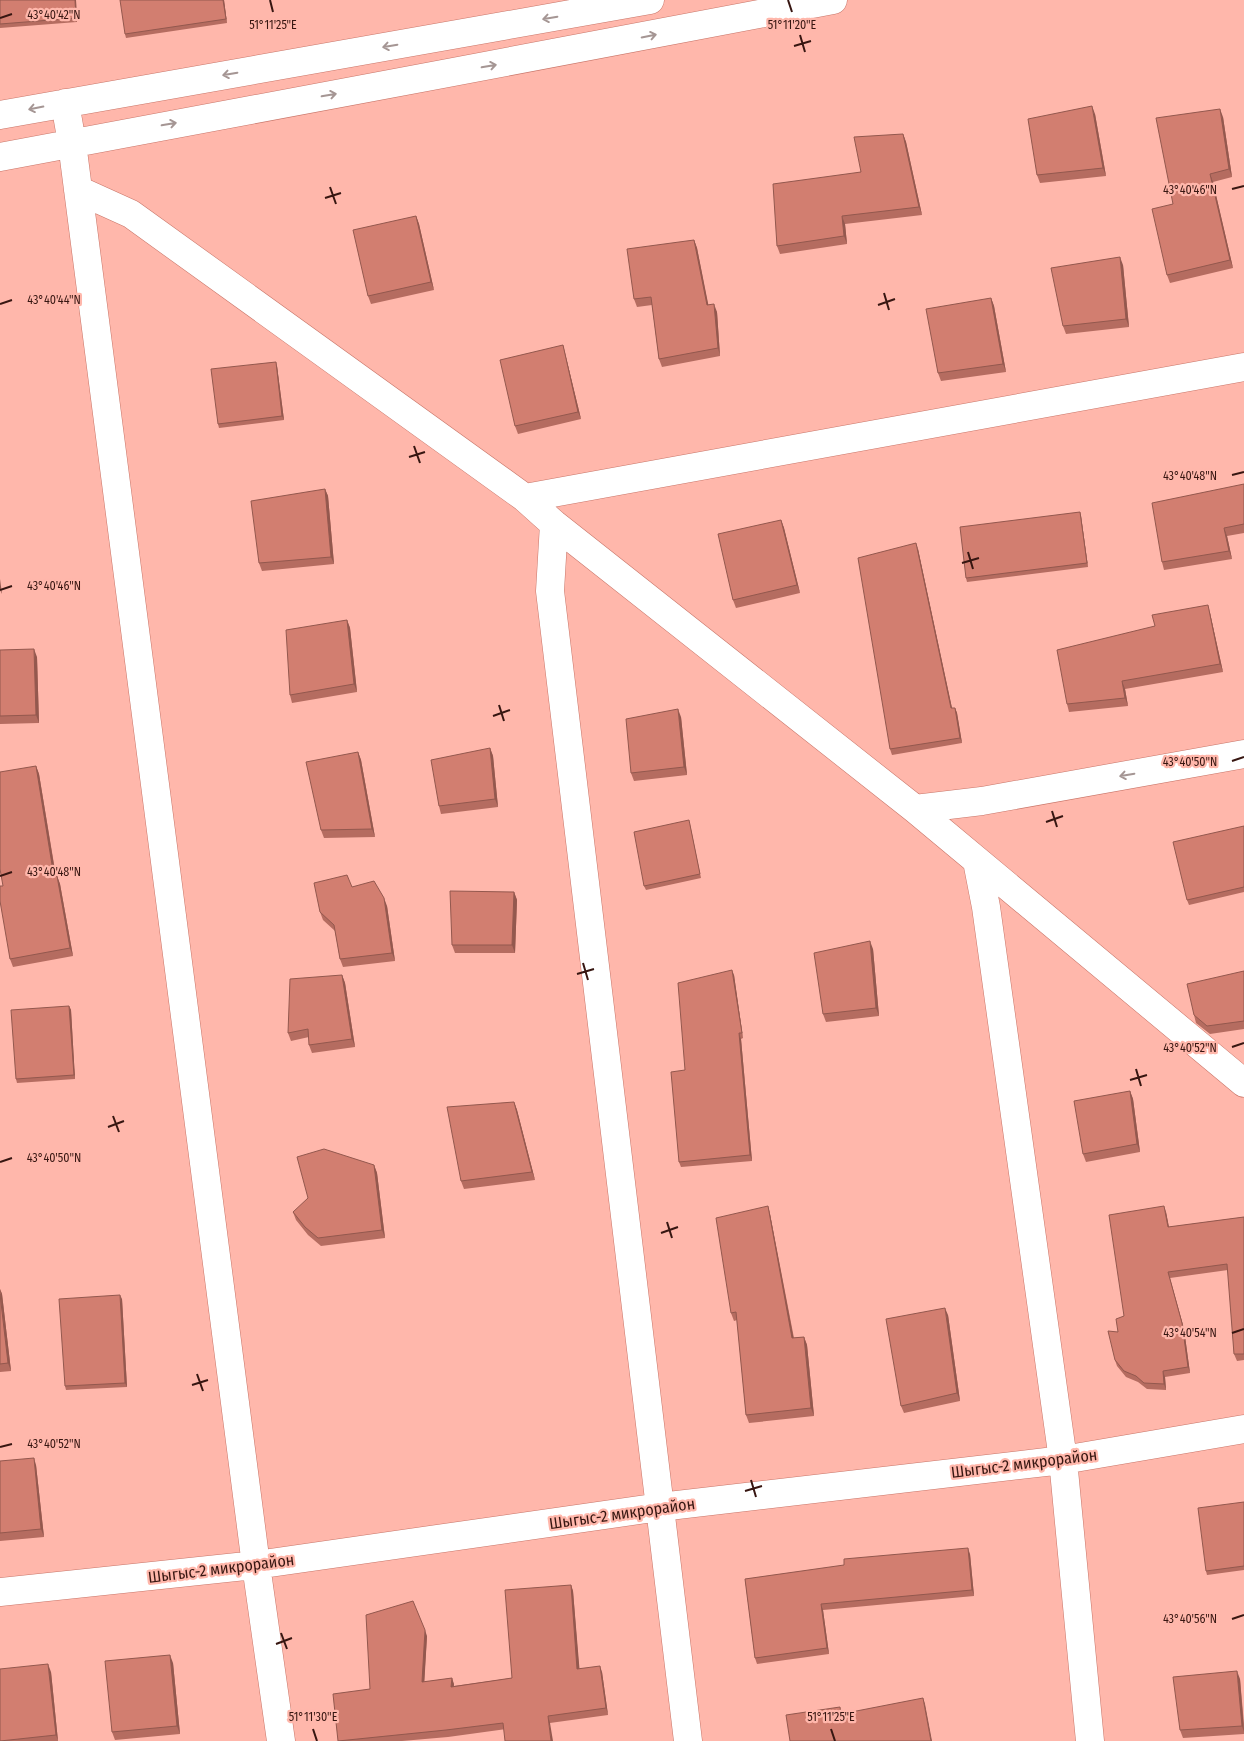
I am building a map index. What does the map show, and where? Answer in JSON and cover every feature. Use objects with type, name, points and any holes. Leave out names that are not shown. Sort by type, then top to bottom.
[{"type":"street","points":[[0,115],[590,6],[650,0]]},
{"type":"street","points":[[0,157],[585,49],[833,0]]},
{"type":"street","points":[[585,49],[590,6]]},
{"type":"street","points":[[65,103],[72,143],[256,1565],[281,1741]]},
{"type":"street","points":[[78,190],[131,214],[525,498],[554,524],[915,809],[1244,1083]]},
{"type":"street","points":[[525,498],[1244,367]]},
{"type":"street","points":[[554,524],[550,591],[688,1741]]},
{"type":"street","points":[[915,809],[982,801],[1244,754]]},
{"type":"street","points":[[977,861],[986,907],[1063,1460],[1090,1741]]},
{"type":"street","name":"Шыгыс-2 микрорайон","points":[[0,1592],[256,1565],[660,1507],[1063,1460],[1244,1430]]},
{"type":"building","points":[[0,0],[75,0],[76,18],[0,24]]},
{"type":"building","points":[[120,0],[223,0],[226,19],[125,34]]},
{"type":"building","points":[[1092,106],[1103,168],[1037,175],[1028,119]]},
{"type":"building","points":[[1220,109],[1229,169],[1210,174],[1230,260],[1167,275],[1152,209],[1173,204],[1156,118]]},
{"type":"building","points":[[903,134],[919,207],[842,216],[844,236],[777,246],[773,184],[861,172],[854,137]]},
{"type":"building","points":[[416,216],[431,282],[368,296],[353,230]]},
{"type":"building","points":[[694,240],[707,305],[714,304],[718,348],[659,359],[651,297],[634,299],[627,249]]},
{"type":"building","points":[[1120,257],[1126,319],[1063,326],[1051,268]]},
{"type":"building","points":[[991,298],[1003,364],[938,373],[926,309]]},
{"type":"building","points":[[563,345],[578,412],[515,426],[500,360]]},
{"type":"building","points":[[276,362],[282,416],[218,424],[211,369]]},
{"type":"building","points":[[1244,484],[1244,524],[1224,528],[1229,551],[1162,562],[1152,503]]},
{"type":"building","points":[[325,489],[331,557],[259,563],[251,501]]},
{"type":"building","points":[[1080,512],[1087,563],[966,578],[960,527]]},
{"type":"building","points":[[781,520],[797,585],[733,600],[718,534]]},
{"type":"building","points":[[916,543],[951,708],[955,708],[960,738],[890,749],[858,558]]},
{"type":"building","points":[[1208,605],[1220,664],[1122,681],[1125,698],[1067,704],[1057,650],[1155,626],[1152,615]]},
{"type":"building","points":[[347,620],[354,684],[290,695],[286,630]]},
{"type":"building","points":[[34,649],[36,715],[0,716],[0,650]]},
{"type":"building","points":[[678,709],[684,767],[631,773],[626,719]]},
{"type":"building","points":[[490,748],[495,799],[439,806],[431,760]]},
{"type":"building","points":[[358,752],[372,829],[321,830],[306,762]]},
{"type":"building","points":[[36,766],[54,877],[57,876],[70,948],[10,959],[0,901],[0,886],[3,886],[0,869],[0,772]]},
{"type":"building","points":[[689,820],[700,874],[644,886],[634,832]]},
{"type":"building","points":[[1244,826],[1244,887],[1187,900],[1173,842]]},
{"type":"building","points":[[347,875],[352,887],[374,881],[384,898],[392,953],[340,959],[334,925],[320,912],[314,883]]},
{"type":"building","points":[[450,891],[514,892],[512,945],[452,945]]},
{"type":"building","points":[[870,941],[876,1008],[823,1014],[814,953]]},
{"type":"building","points":[[732,970],[742,1033],[739,1033],[750,1155],[679,1162],[671,1072],[685,1070],[678,983]]},
{"type":"building","points":[[1244,971],[1244,1021],[1207,1026],[1194,1015],[1187,984]]},
{"type":"building","points":[[342,975],[352,1039],[309,1045],[308,1029],[288,1033],[290,979]]},
{"type":"building","points":[[69,1006],[74,1075],[16,1079],[11,1010]]},
{"type":"building","points":[[1130,1091],[1137,1144],[1083,1154],[1074,1101]]},
{"type":"building","points":[[514,1102],[532,1172],[461,1181],[447,1107]]},
{"type":"building","points":[[324,1149],[374,1165],[382,1230],[318,1238],[305,1227],[293,1212],[308,1198],[297,1157]]},
{"type":"building","points":[[768,1206],[792,1338],[804,1337],[811,1408],[746,1415],[736,1312],[731,1313],[716,1218]]},
{"type":"building","points":[[1164,1206],[1168,1227],[1244,1217],[1244,1354],[1234,1354],[1227,1264],[1168,1272],[1182,1323],[1188,1367],[1163,1371],[1164,1384],[1144,1383],[1136,1376],[1124,1371],[1115,1360],[1108,1331],[1118,1332],[1116,1319],[1124,1316],[1109,1215]]},
{"type":"building","points":[[0,1294],[8,1363],[0,1364]]},
{"type":"building","points":[[120,1295],[125,1383],[65,1386],[59,1299]]},
{"type":"building","points":[[945,1308],[957,1393],[901,1406],[886,1319]]},
{"type":"building","points":[[34,1458],[41,1529],[0,1533],[0,1461]]},
{"type":"building","points":[[1244,1502],[1244,1566],[1206,1571],[1198,1508]]},
{"type":"building","points":[[968,1548],[972,1590],[821,1604],[827,1648],[755,1658],[745,1579],[844,1565],[844,1559]]},
{"type":"building","points":[[571,1585],[577,1669],[600,1666],[606,1708],[548,1716],[551,1741],[505,1741],[503,1723],[338,1741],[333,1694],[370,1689],[366,1615],[413,1601],[425,1630],[422,1682],[452,1678],[451,1687],[512,1678],[505,1590]]},
{"type":"building","points":[[170,1655],[177,1726],[112,1732],[105,1661]]},
{"type":"building","points":[[48,1664],[56,1735],[0,1741],[0,1669]]},
{"type":"building","points":[[1237,1671],[1242,1726],[1180,1730],[1173,1677]]},
{"type":"building","points":[[923,1698],[931,1741],[790,1741],[786,1715],[840,1707],[841,1714]]}]
